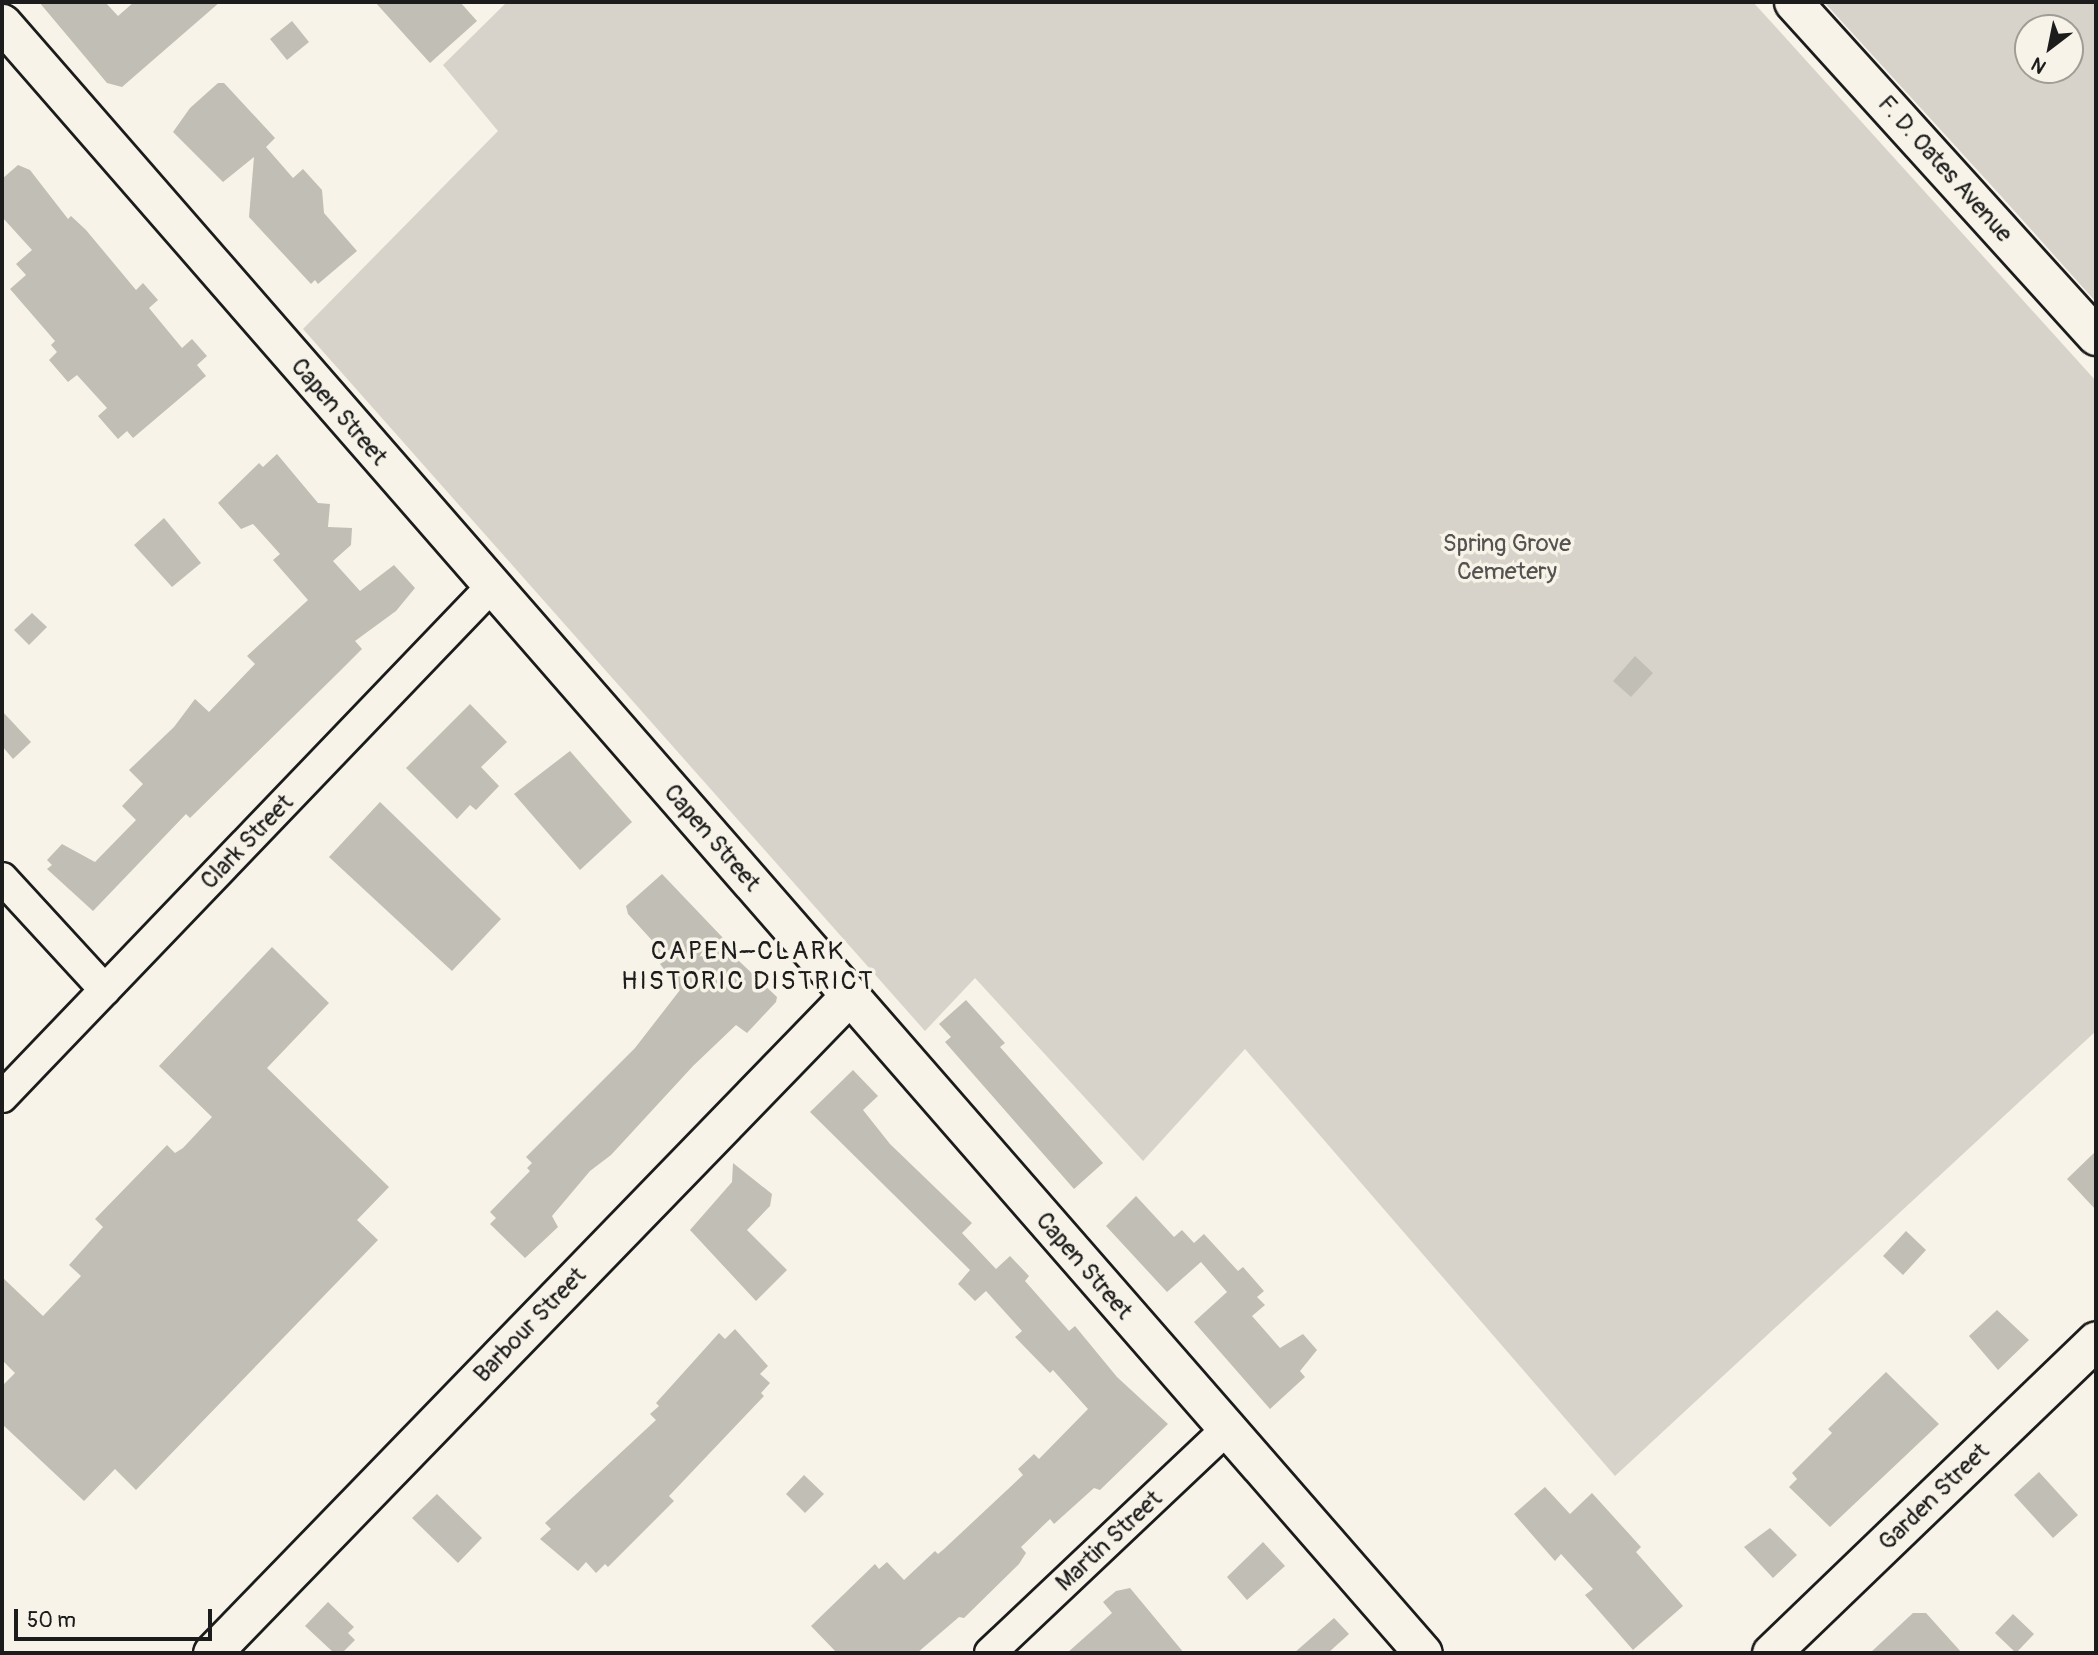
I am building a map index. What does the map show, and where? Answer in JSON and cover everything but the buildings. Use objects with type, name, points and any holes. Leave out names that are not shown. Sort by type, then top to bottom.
[{"type":"street","name":"F. D. Oates Avenue","points":[[1793,2],[2096,336]]},
{"type":"street","name":"Capen Street","points":[[2,23],[848,997],[1423,1653]]},
{"type":"street","name":"Clark Street","points":[[2,1097],[491,587]]},
{"type":"street","points":[[2,878],[105,990]]},
{"type":"street","name":"Barbour Street","points":[[212,1653],[848,997]]},
{"type":"street","name":"Garden Street","points":[[1771,1653],[2096,1340]]},
{"type":"street","name":"Martin Street","points":[[990,1653],[1227,1429]]},
{"type":"green space","name":"Spring Grove Cemetery","points":[[507,2],[1753,2],[2096,381],[2096,1031],[1615,1476],[1245,1049],[1143,1161],[975,978],[925,1031],[303,329],[498,131],[443,65]]},
{"type":"green space","points":[[1824,2],[2096,2],[2096,302],[2001,196]]},
{"type":"district","name":"CAPEN–CLARK HISTORIC DISTRICT","points":[[748,967]]}]
